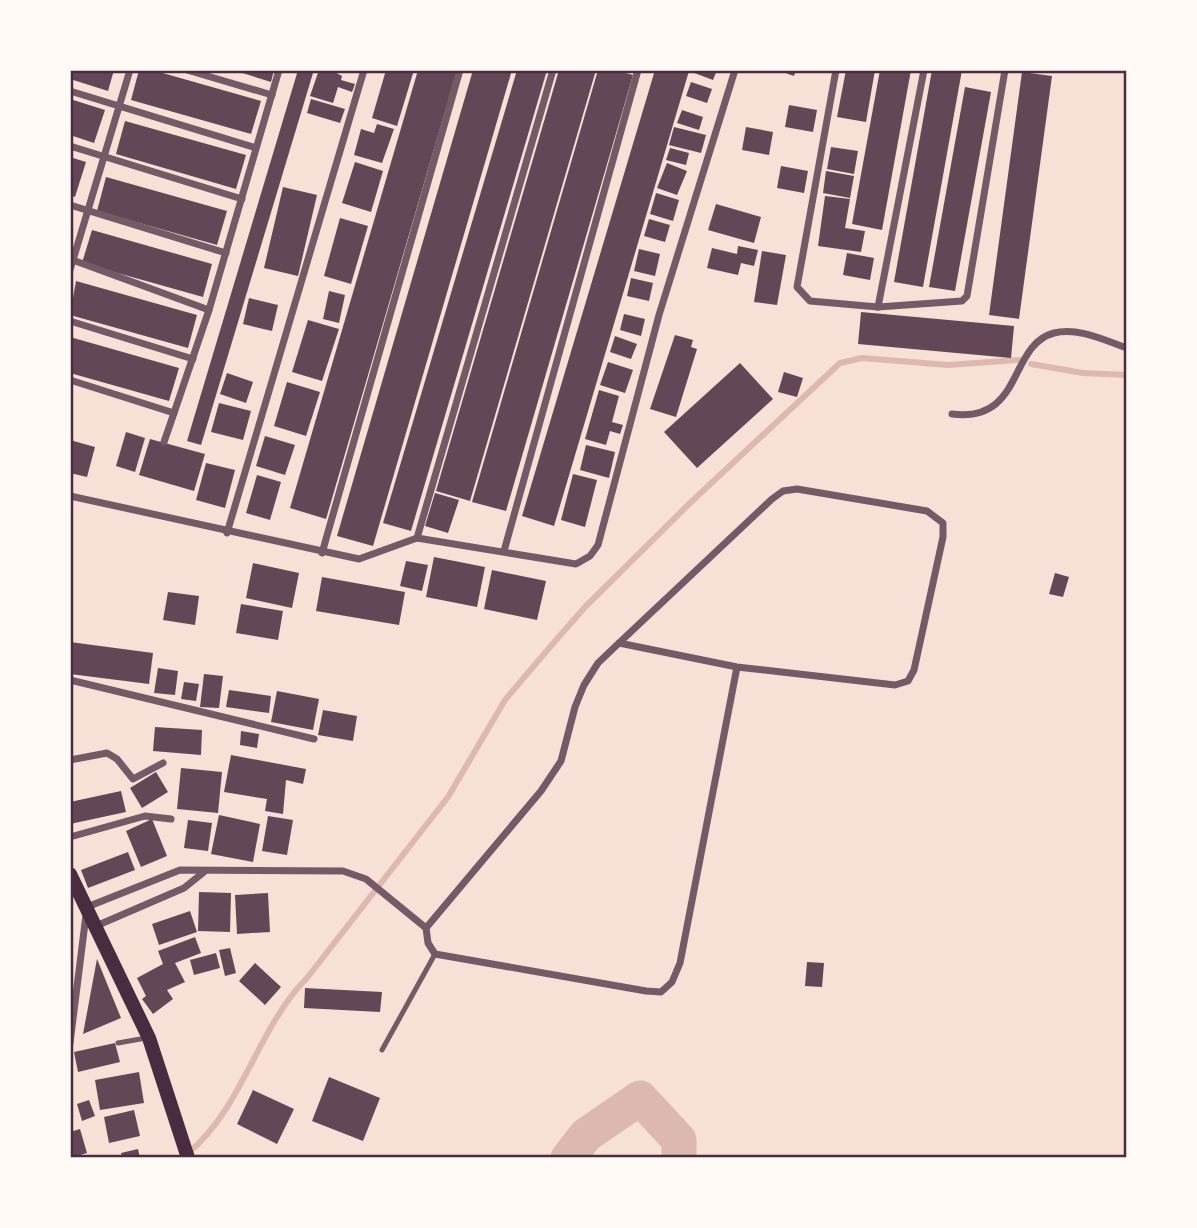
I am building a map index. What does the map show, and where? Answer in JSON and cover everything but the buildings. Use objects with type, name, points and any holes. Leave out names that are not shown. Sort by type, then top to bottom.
[{"type":"main road","points":[[70,874],[149,1038],[188,1158]]},
{"type":"street","points":[[70,270],[130,70]]},
{"type":"street","points":[[187,70],[272,95]]},
{"type":"street","points":[[164,442],[209,310],[279,70]]},
{"type":"street","points":[[228,533],[364,70]]},
{"type":"street","points":[[321,553],[460,70]]},
{"type":"street","points":[[417,538],[553,70]]},
{"type":"street","points":[[504,551],[638,70]]},
{"type":"street","points":[[70,496],[228,533],[359,559],[417,538],[576,564],[590,556],[598,545],[659,315],[735,70]]},
{"type":"street","points":[[836,70],[797,287],[810,300],[878,307],[962,301],[967,296],[1005,70]]},
{"type":"street","points":[[878,307],[923,70]]},
{"type":"street","points":[[70,91],[256,148]]},
{"type":"street","points":[[70,146],[242,199]]},
{"type":"street","points":[[70,205],[226,253]]},
{"type":"street","points":[[71,260],[209,310]]},
{"type":"street","points":[[70,321],[193,359]]},
{"type":"street","points":[[952,414],[971,416],[1004,398],[1029,351],[1040,338],[1055,332],[1079,332],[1127,348]]},
{"type":"street","points":[[70,380],[174,414]]},
{"type":"street","points":[[426,928],[541,791],[561,761],[575,707],[584,685],[598,663],[619,643],[783,491],[797,489],[927,512],[943,523],[943,537],[917,657],[908,681],[895,685],[737,667],[619,643]]},
{"type":"street","points":[[70,1043],[87,907],[180,870],[343,871],[369,882],[426,928],[428,943],[435,954],[661,992],[672,982],[680,963],[737,667]]},
{"type":"street","points":[[70,680],[314,739]]},
{"type":"street","points":[[70,760],[107,753],[117,759],[133,779],[163,763]]},
{"type":"street","points":[[70,838],[145,816],[171,819]]},
{"type":"street","points":[[96,926],[184,888],[205,871]]},
{"type":"lane","points":[[382,1051],[435,954]]},
{"type":"lane","points":[[118,1043],[149,1038]]},
{"type":"waterway","points":[[187,1154],[223,1114],[290,998],[448,797],[505,700],[585,607],[690,503],[840,363],[862,358],[948,365],[1019,360]]},
{"type":"waterway","points":[[1031,364],[1083,373],[1127,375]]},
{"type":"waterway","points":[[568,1158],[586,1135],[640,1098],[679,1140],[679,1158]]}]
